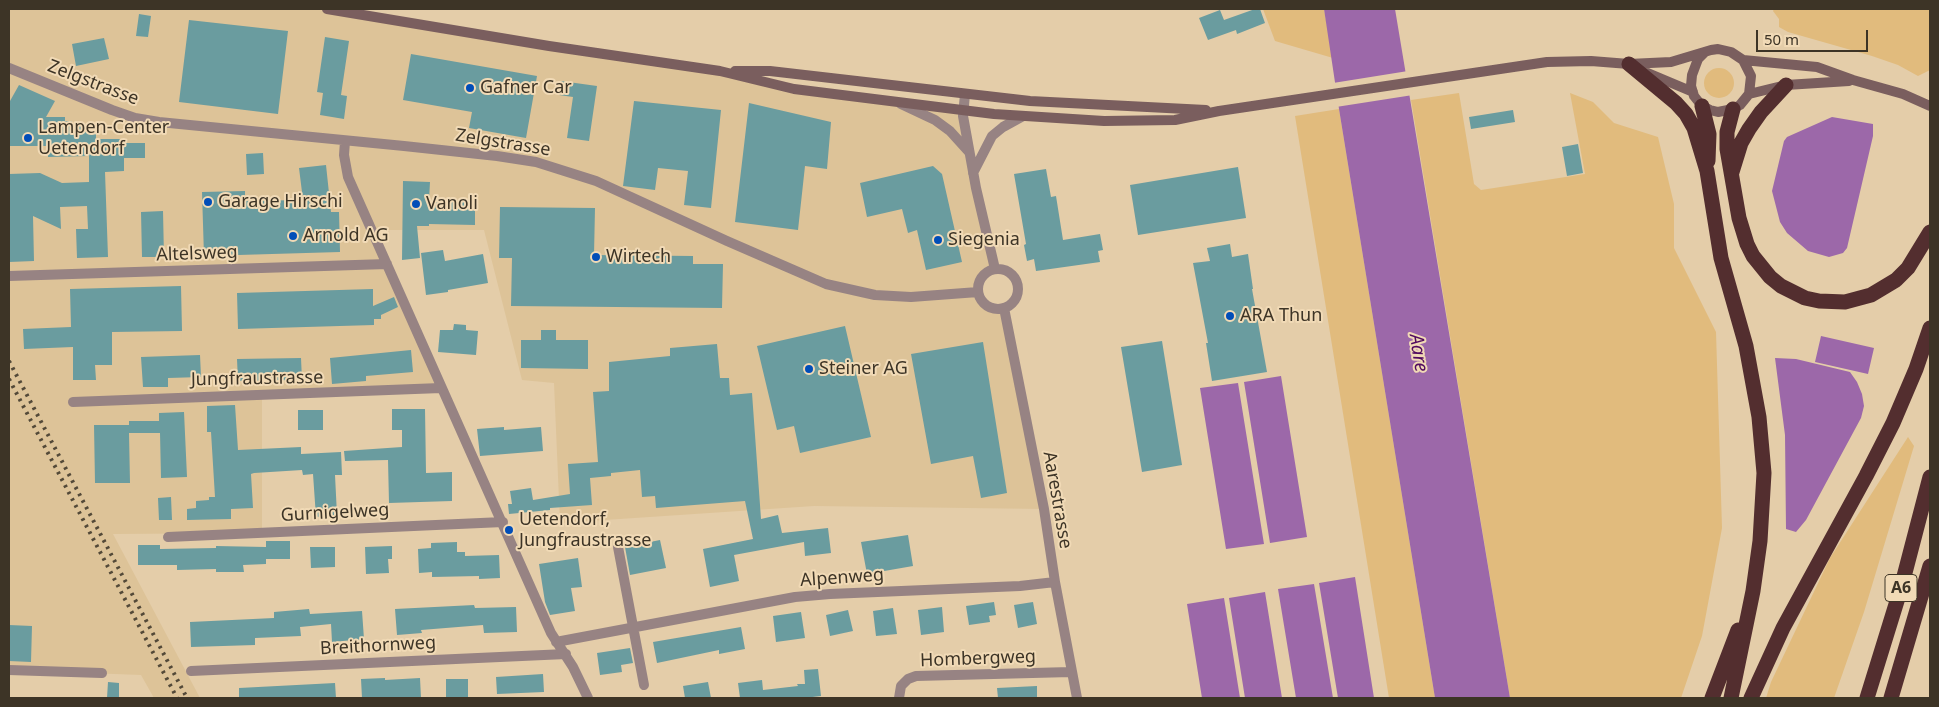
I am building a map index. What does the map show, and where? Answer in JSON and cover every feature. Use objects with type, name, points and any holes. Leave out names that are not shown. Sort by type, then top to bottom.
[{"type":"highway","points":[[1629,64],[1676,103],[1686,114],[1694,128],[1707,171],[1721,258],[1746,346],[1762,434],[1764,473],[1762,525],[1753,592],[1731,698]]},
{"type":"highway","points":[[1732,174],[1741,143],[1749,129],[1761,112],[1786,85]]},
{"type":"highway","points":[[1702,106],[1709,134],[1707,171]]},
{"type":"highway","points":[[1733,109],[1726,138],[1728,161],[1742,231],[1754,256],[1770,277],[1781,286],[1806,298],[1818,301],[1846,302],[1858,300],[1883,289],[1908,268],[1930,232]]},
{"type":"highway","points":[[1751,698],[1783,628],[1893,423],[1916,369],[1930,328]]},
{"type":"highway","name":"A6","points":[[1867,698],[1901,588],[1930,477]]},
{"type":"highway","name":"A6","points":[[1891,698],[1930,566]]},
{"type":"highway","points":[[1712,698],[1753,592]]},
{"type":"main road","points":[[327,9],[720,71],[794,89],[964,110],[1073,120],[1175,120],[1220,111],[1563,60],[1629,64],[1671,62],[1705,52],[1724,50],[1743,60],[1817,67],[1853,80],[1904,94],[1930,106]]},
{"type":"main road","points":[[1705,52],[1698,59],[1692,75],[1692,92],[1702,106],[1718,112],[1733,109],[1740,105],[1748,94],[1751,76],[1743,60]]},
{"type":"main road","points":[[1629,64],[1692,92]]},
{"type":"main road","points":[[720,71],[770,71],[1068,104],[1220,111]]},
{"type":"main road","points":[[1748,94],[1786,85],[1853,80]]},
{"type":"street","name":"Zelgstrasse","points":[[9,68],[112,110],[135,118],[168,124],[345,140],[536,162],[596,181],[826,284],[874,295],[911,297],[978,292]]},
{"type":"street","points":[[965,94],[964,123],[973,173],[995,269]]},
{"type":"street","points":[[898,102],[936,120],[950,131],[969,152]]},
{"type":"street","points":[[973,173],[992,136],[1003,127],[1023,116]]},
{"type":"street","points":[[345,140],[344,155],[348,177],[556,642],[573,666],[588,698]]},
{"type":"street","name":"Altelsweg","points":[[9,276],[387,264]]},
{"type":"street","points":[[995,269],[1007,272],[1016,281],[1017,295],[1004,308],[990,308],[980,299],[978,292],[983,276],[995,269]]},
{"type":"street","name":"Aarestrasse","points":[[1004,308],[1044,510],[1055,582],[1077,698]]},
{"type":"street","name":"Jungfraustrasse","points":[[73,402],[441,388]]},
{"type":"street","name":"Gurnigelweg","points":[[168,537],[503,522]]},
{"type":"street","points":[[618,547],[644,686]]},
{"type":"street","name":"Alpenweg","points":[[556,642],[802,596],[1020,586],[1055,582]]},
{"type":"street","name":"Breithornweg","points":[[191,671],[566,654]]},
{"type":"street","points":[[9,670],[102,673]]},
{"type":"street","name":"Hombergweg","points":[[899,698],[901,686],[908,679],[916,676],[1071,672]]},
{"type":"shaded area","points":[[9,9],[327,9],[768,83],[964,110],[995,269],[983,276],[978,292],[980,299],[990,308],[1004,308],[1044,509],[814,506],[560,523],[554,383],[522,380],[484,230],[373,230],[441,388],[262,394],[262,533],[113,534],[200,698],[154,698],[141,675],[9,670]]},
{"type":"shaded area","points":[[1263,9],[1324,9],[1333,58],[1275,41]]},
{"type":"shaded area","points":[[1774,9],[1930,9],[1930,70],[1918,76],[1898,65],[1872,56],[1788,32],[1779,27],[1779,19],[1773,11]]},
{"type":"shaded area","points":[[1719,68],[1725,69],[1733,77],[1733,89],[1725,97],[1719,98],[1713,97],[1705,89],[1704,83],[1705,77],[1713,69]]},
{"type":"shaded area","points":[[1459,93],[1474,184],[1481,190],[1585,174],[1570,93],[1593,102],[1614,123],[1658,137],[1674,204],[1674,248],[1716,332],[1722,528],[1702,636],[1681,698],[1510,698],[1411,100]]},
{"type":"shaded area","points":[[1339,109],[1435,698],[1389,698],[1295,116]]},
{"type":"shaded area","points":[[1908,437],[1914,446],[1864,612],[1834,698],[1766,698],[1771,682],[1830,558]]},
{"type":"water","name":"Aare","points":[[1324,9],[1395,9],[1510,698],[1435,698]]},
{"type":"water","points":[[1832,117],[1873,124],[1873,136],[1847,248],[1843,253],[1829,257],[1808,251],[1787,233],[1780,222],[1772,191],[1784,141],[1787,137]]},
{"type":"water","points":[[1821,336],[1874,348],[1868,374],[1815,362]]},
{"type":"water","points":[[1775,358],[1796,359],[1850,372],[1862,394],[1864,406],[1861,418],[1806,520],[1796,532],[1786,529],[1785,435]]},
{"type":"water","points":[[1281,376],[1307,537],[1270,543],[1244,382]]},
{"type":"water","points":[[1238,383],[1264,544],[1226,549],[1200,388]]},
{"type":"water","points":[[1355,577],[1374,698],[1338,698],[1319,583]]},
{"type":"water","points":[[1314,584],[1333,698],[1296,698],[1278,589]]},
{"type":"water","points":[[1265,592],[1282,698],[1245,698],[1229,598]]},
{"type":"water","points":[[1224,598],[1240,698],[1202,698],[1187,604]]},
{"type":"pier","points":[[1408,71],[1413,95],[1336,107],[1333,83]]},
{"type":"building","points":[[1260,9],[1265,23],[1237,34],[1236,30],[1208,40],[1199,18],[1220,10],[1224,20]]},
{"type":"building","points":[[139,14],[151,16],[148,37],[136,36]]},
{"type":"building","points":[[189,20],[288,31],[278,114],[179,102]]},
{"type":"building","points":[[325,37],[349,41],[341,95],[347,96],[344,119],[320,115],[323,93],[317,92]]},
{"type":"building","points":[[104,38],[109,59],[76,66],[72,44]]},
{"type":"building","name":"Gafner Car","points":[[411,54],[537,76],[526,138],[469,128],[472,112],[403,100]]},
{"type":"building","points":[[561,81],[597,86],[589,141],[567,138],[573,97],[559,95]]},
{"type":"building","points":[[19,85],[55,101],[46,117],[65,117],[65,121],[72,121],[72,124],[96,124],[96,139],[126,139],[126,143],[145,143],[145,158],[124,158],[124,171],[105,172],[108,257],[77,258],[76,229],[88,229],[87,206],[60,207],[61,229],[33,216],[34,261],[9,262],[9,174],[40,173],[62,183],[89,182],[89,156],[48,157],[48,146],[9,146],[10,101]]},
{"type":"building","points":[[634,101],[721,110],[711,208],[684,205],[688,171],[658,168],[655,190],[623,186]]},
{"type":"building","points":[[749,103],[831,122],[827,169],[805,166],[798,230],[735,222]]},
{"type":"building","points":[[1513,110],[1515,122],[1471,129],[1469,117]]},
{"type":"building","points":[[1578,144],[1583,173],[1567,176],[1562,147]]},
{"type":"building","points":[[263,153],[264,174],[247,175],[246,154]]},
{"type":"building","points":[[326,165],[331,212],[339,212],[340,252],[204,256],[202,192],[245,191],[245,201],[303,200],[299,168]]},
{"type":"building","name":"Siegenia","points":[[933,166],[942,174],[962,262],[926,270],[917,230],[908,233],[902,209],[867,217],[860,183]]},
{"type":"building","points":[[1238,167],[1246,218],[1138,235],[1130,185]]},
{"type":"building","points":[[1046,169],[1051,197],[1056,196],[1063,240],[1100,234],[1103,250],[1098,251],[1100,262],[1036,271],[1034,259],[1027,261],[1024,245],[1026,244],[1014,174]]},
{"type":"building","points":[[403,181],[430,182],[429,200],[475,201],[475,225],[429,224],[429,226],[417,226],[420,258],[402,260]]},
{"type":"building","name":"Wirtech","points":[[500,207],[595,208],[594,255],[693,256],[693,264],[723,264],[722,308],[511,306],[512,258],[499,258]]},
{"type":"building","points":[[163,211],[164,257],[142,257],[141,212]]},
{"type":"building","name":"ARA Thun","points":[[1230,244],[1232,257],[1248,254],[1252,289],[1267,372],[1212,381],[1206,343],[1208,343],[1193,263],[1210,261],[1207,248]]},
{"type":"building","points":[[443,250],[445,261],[483,254],[488,283],[426,295],[421,253]]},
{"type":"building","points":[[181,286],[182,331],[112,332],[112,365],[95,365],[96,380],[73,380],[73,347],[24,349],[23,329],[71,327],[70,289]]},
{"type":"building","points":[[373,289],[373,306],[394,297],[398,307],[381,315],[381,319],[374,319],[374,325],[238,329],[237,293]]},
{"type":"building","points":[[454,324],[466,325],[466,330],[478,331],[476,355],[438,352],[440,330],[453,330]]},
{"type":"building","name":"Steiner AG","points":[[845,326],[871,437],[800,453],[794,426],[777,430],[757,346]]},
{"type":"building","points":[[541,330],[556,330],[556,340],[588,340],[588,369],[521,368],[521,340],[541,340]]},
{"type":"building","points":[[1162,341],[1182,465],[1142,472],[1121,347]]},
{"type":"building","points":[[983,342],[1007,493],[981,498],[973,456],[931,464],[911,354]]},
{"type":"building","points":[[717,344],[720,378],[729,378],[730,395],[752,393],[761,519],[778,515],[782,533],[828,528],[831,553],[805,556],[804,542],[734,555],[739,581],[710,587],[703,549],[753,539],[745,501],[656,508],[655,496],[642,497],[640,470],[611,473],[611,476],[590,478],[592,505],[550,508],[550,510],[509,514],[508,504],[512,504],[510,491],[531,488],[533,500],[570,494],[568,464],[598,462],[593,392],[609,391],[609,362],[670,356],[670,348]]},
{"type":"building","points":[[411,350],[413,372],[366,376],[366,381],[332,384],[330,358]]},
{"type":"building","points":[[200,355],[201,377],[168,378],[168,387],[143,387],[141,357]]},
{"type":"building","points":[[301,358],[302,380],[238,381],[237,359]]},
{"type":"building","points":[[235,405],[238,450],[301,447],[301,454],[341,452],[342,475],[335,475],[337,515],[316,517],[313,474],[303,475],[302,470],[251,474],[253,508],[231,509],[231,519],[187,520],[187,509],[196,508],[196,501],[209,500],[209,497],[215,497],[211,432],[207,432],[207,406]]},
{"type":"building","points":[[392,409],[425,409],[426,473],[452,472],[452,501],[389,503],[388,460],[345,461],[344,451],[402,447],[402,430],[392,430]]},
{"type":"building","points":[[298,410],[323,410],[323,430],[298,430]]},
{"type":"building","points":[[184,412],[187,477],[161,478],[160,433],[129,433],[130,483],[95,483],[94,425],[129,425],[129,421],[159,421],[159,413]]},
{"type":"building","points":[[504,427],[504,430],[541,427],[543,451],[480,456],[477,429]]},
{"type":"building","points":[[171,497],[172,520],[159,520],[158,498]]},
{"type":"building","points":[[908,535],[913,566],[867,574],[861,542]]},
{"type":"building","points":[[660,540],[666,568],[630,575],[625,547]]},
{"type":"building","points":[[266,541],[290,541],[290,559],[266,559],[266,564],[243,565],[244,572],[216,572],[216,569],[177,570],[177,565],[138,565],[138,545],[160,545],[160,549],[216,548],[216,546],[266,547]]},
{"type":"building","points":[[457,542],[457,552],[465,552],[465,556],[499,555],[500,578],[479,579],[479,576],[432,577],[432,572],[419,573],[418,549],[431,548],[431,543]]},
{"type":"building","points":[[392,546],[392,559],[388,559],[389,573],[366,574],[365,547]]},
{"type":"building","points":[[310,547],[335,547],[335,567],[311,568]]},
{"type":"building","points":[[578,558],[582,587],[571,588],[575,611],[550,615],[545,602],[539,564]]},
{"type":"building","points":[[994,602],[996,615],[989,616],[990,622],[969,625],[966,606]]},
{"type":"building","points":[[1033,602],[1037,624],[1018,628],[1014,605]]},
{"type":"building","points":[[474,605],[475,608],[516,607],[517,632],[484,633],[483,625],[421,630],[422,633],[397,635],[395,609]]},
{"type":"building","points":[[942,607],[944,632],[921,635],[918,610]]},
{"type":"building","points":[[893,608],[897,634],[876,636],[873,611]]},
{"type":"building","points":[[309,609],[310,614],[362,611],[364,639],[332,642],[331,624],[300,627],[301,636],[255,638],[255,645],[191,647],[190,622],[274,618],[274,612]]},
{"type":"building","points":[[848,610],[853,631],[830,636],[826,615]]},
{"type":"building","points":[[801,612],[805,638],[776,642],[773,616]]},
{"type":"building","points":[[9,625],[32,626],[31,662],[9,661]]},
{"type":"building","points":[[741,627],[745,649],[719,654],[719,650],[657,663],[653,642]]},
{"type":"building","points":[[630,648],[633,663],[621,665],[622,672],[600,675],[597,653]]},
{"type":"building","points":[[818,669],[821,696],[804,698],[740,698],[738,683],[762,680],[763,690],[798,686],[797,684],[805,684],[804,670]]},
{"type":"building","points":[[543,674],[544,692],[497,694],[496,677]]},
{"type":"building","points":[[385,678],[385,680],[420,678],[421,698],[362,698],[361,679]]},
{"type":"building","points":[[446,679],[468,679],[468,698],[446,698]]},
{"type":"building","points":[[108,682],[119,683],[119,698],[107,698]]},
{"type":"building","points":[[708,682],[711,698],[685,698],[683,686]]},
{"type":"building","points":[[335,683],[336,698],[239,698],[239,688]]},
{"type":"building","points":[[1037,686],[1037,698],[998,698],[997,688]]},
{"type":"railway","points":[[9,361],[187,698]]},
{"type":"railway","points":[[9,379],[177,698]]},
{"type":"place","name":"Gafner Car","points":[[470,88]]},
{"type":"place","name":"Lampen-Center Uetendorf","points":[[28,138]]},
{"type":"place","name":"Garage Hirschi","points":[[208,202]]},
{"type":"place","name":"Vanoli","points":[[416,204]]},
{"type":"place","name":"Arnold AG","points":[[293,236]]},
{"type":"place","name":"Siegenia","points":[[938,240]]},
{"type":"place","name":"Wirtech","points":[[596,257]]},
{"type":"place","name":"ARA Thun","points":[[1230,316]]},
{"type":"place","name":"Steiner AG","points":[[809,369]]},
{"type":"place","name":"Uetendorf, Jungfraustrasse","points":[[509,530]]}]
